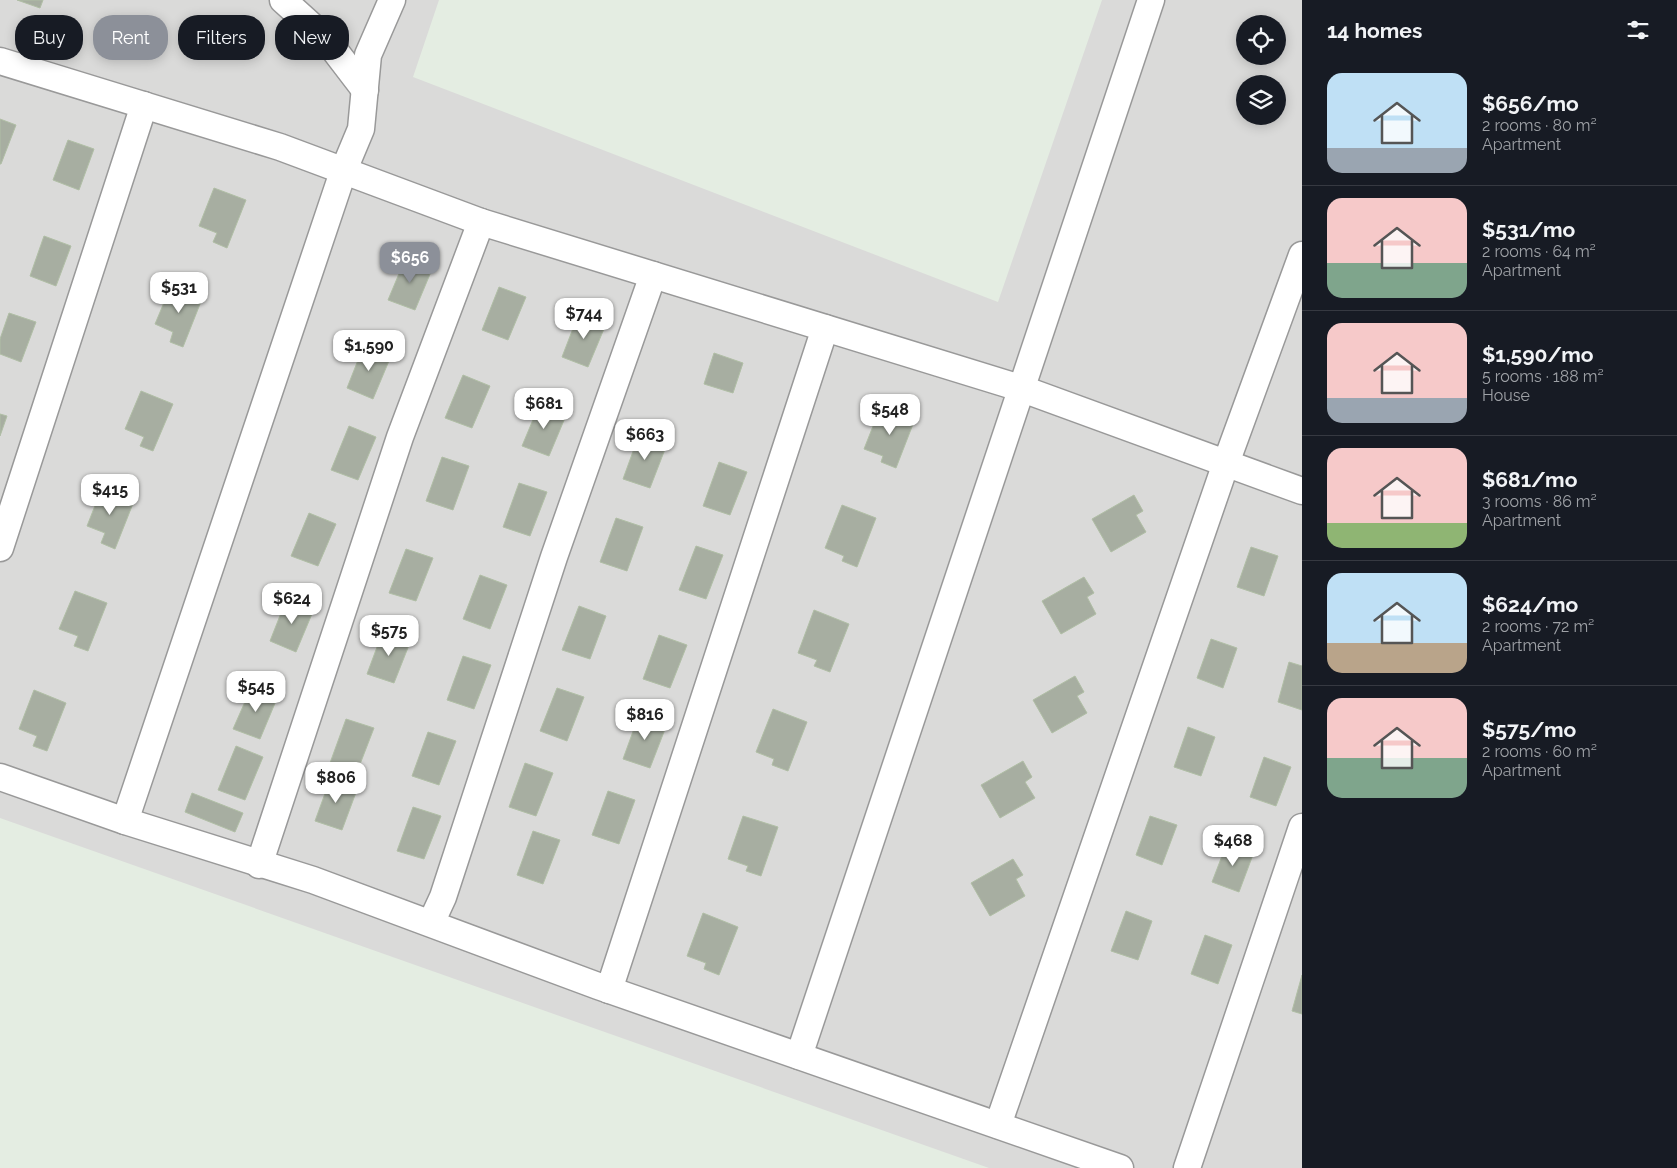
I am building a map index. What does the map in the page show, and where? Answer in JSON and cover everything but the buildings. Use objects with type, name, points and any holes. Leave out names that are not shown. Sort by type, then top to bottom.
[{"type":"street","points":[[283,0],[326,39],[364,90]]},
{"type":"street","points":[[125,821],[343,172],[360,129],[368,55],[392,0]]},
{"type":"street","points":[[798,1056],[1151,0]]},
{"type":"street","points":[[0,61],[280,147],[343,172],[366,177],[481,222],[1020,388],[1302,491]]},
{"type":"street","points":[[0,548],[144,105]]},
{"type":"street","points":[[260,865],[400,437],[481,222]]},
{"type":"street","points":[[998,1126],[1226,463],[1302,255]]},
{"type":"street","points":[[431,923],[443,898],[554,557],[653,275]]},
{"type":"street","points":[[610,990],[825,328]]},
{"type":"street","points":[[0,777],[125,821],[260,865],[313,880],[610,990],[1120,1168]]},
{"type":"street","points":[[1187,1168],[1302,827]]},
{"type":"shaded area","points":[[0,0],[439,0],[413,77],[998,302],[1102,0],[1302,0],[1302,1168],[989,1168],[0,818]]}]
